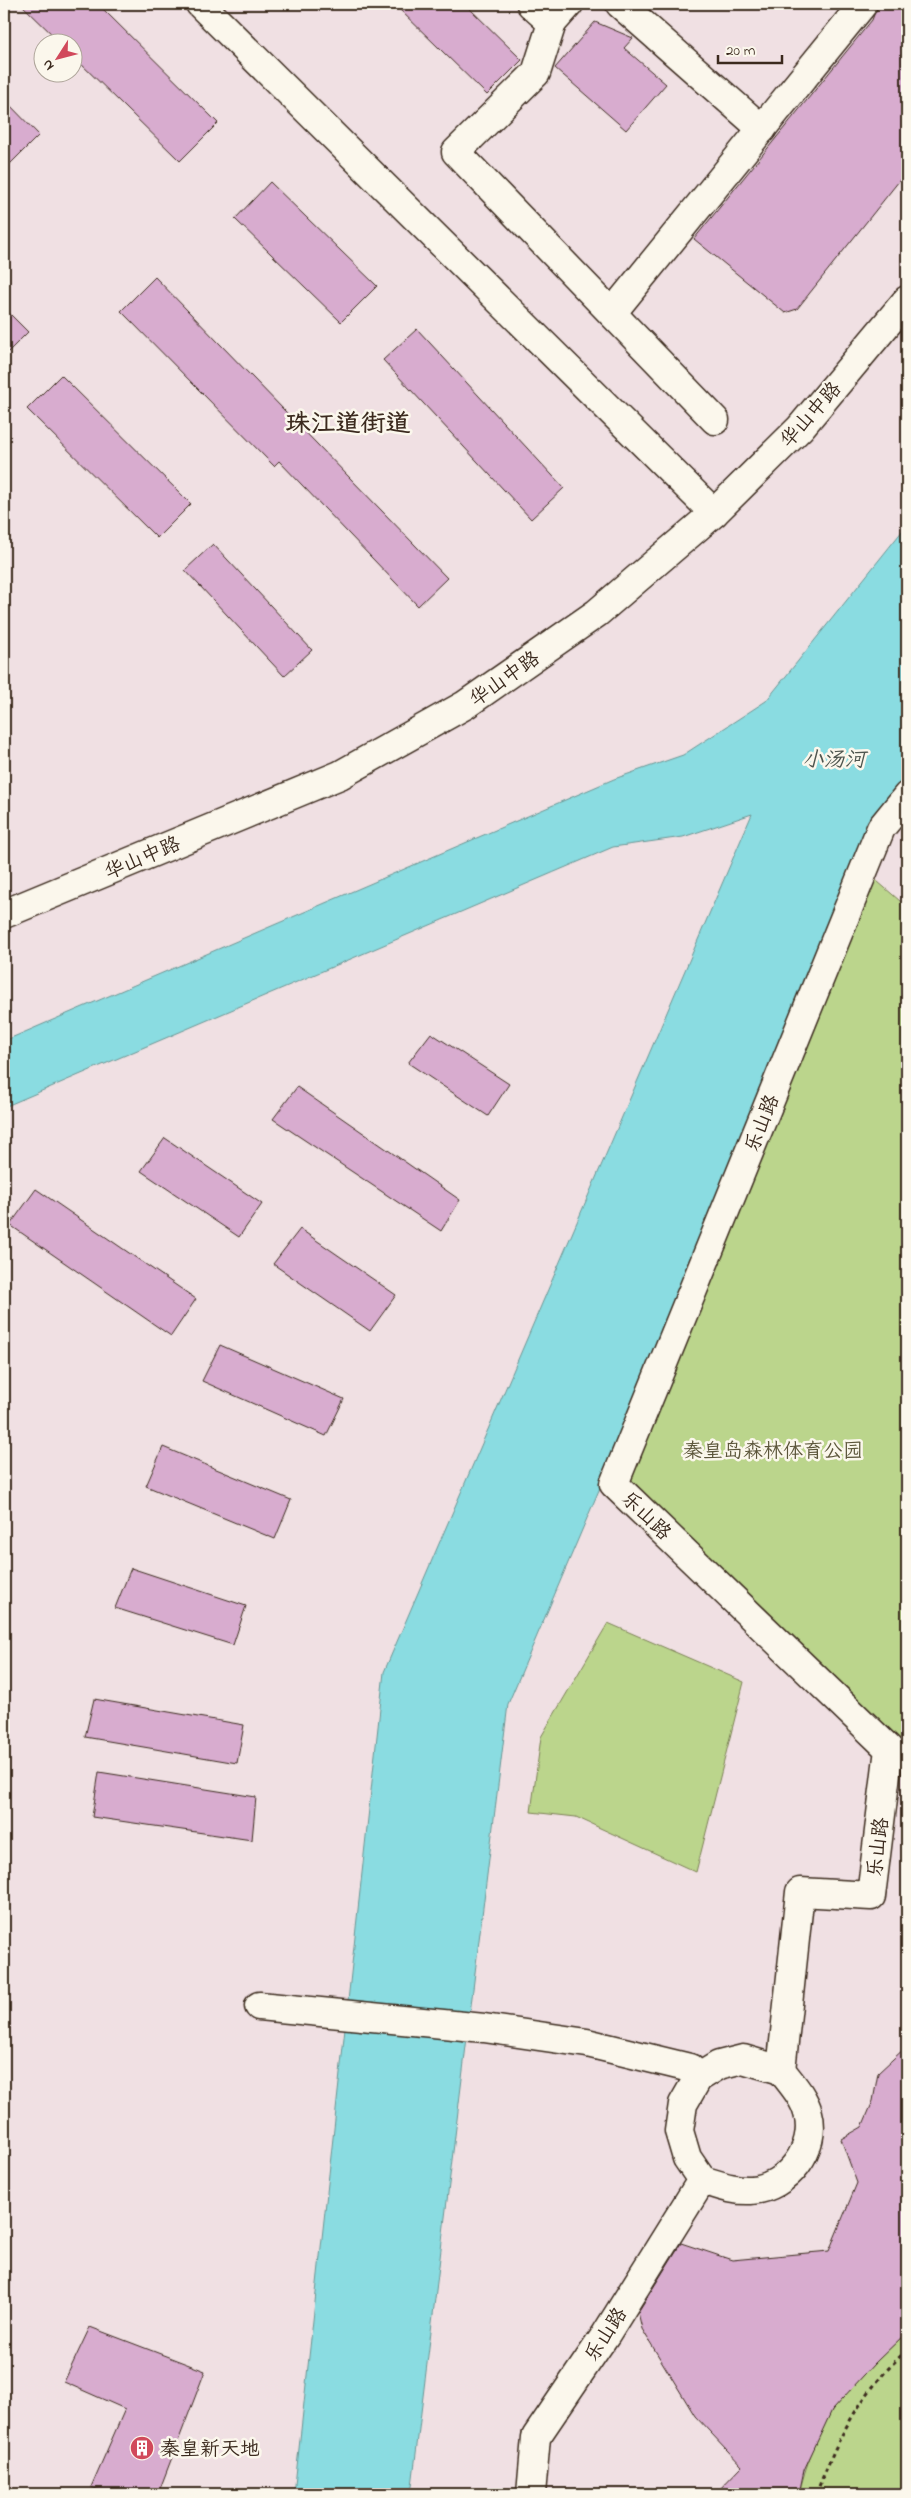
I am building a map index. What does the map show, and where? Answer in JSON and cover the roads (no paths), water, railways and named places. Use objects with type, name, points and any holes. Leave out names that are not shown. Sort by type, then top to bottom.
[{"type":"street","points":[[200,4],[714,514]]},
{"type":"street","points":[[531,4],[560,13],[536,73],[456,152],[715,420]]},
{"type":"street","points":[[620,4],[762,129]]},
{"type":"street","points":[[612,313],[863,4]]},
{"type":"street","name":"华山中路","points":[[4,914],[340,774],[465,705],[597,614],[714,514],[800,428],[907,300]]},
{"type":"street","name":"乐山路","points":[[781,2070],[800,1892],[871,1896],[888,1748],[614,1484],[881,828],[907,796]]},
{"type":"street","points":[[260,2006],[484,2028],[587,2043],[690,2068],[698,2078]]},
{"type":"street","points":[[743,2059],[781,2070],[803,2100],[809,2114],[810,2138],[798,2164],[774,2184],[753,2190],[729,2189],[702,2180],[686,2158],[679,2131],[683,2104],[698,2078],[719,2065],[743,2059]]},
{"type":"street","name":"乐山路","points":[[531,2494],[536,2437],[606,2334],[702,2180]]},
{"type":"water","name":"小汤河","points":[[907,525],[907,785],[890,806],[508,1704],[411,2494],[294,2494],[384,1672],[752,814],[683,837],[613,847],[4,1107],[4,1041],[614,779],[683,755],[766,701]]},
{"type":"place","name":"秦皇新天地","points":[[142,2448]]},
{"type":"district","name":"珠江道街道","points":[[348,422]]},
{"type":"park label","name":"秦皇岛森林体育公园","points":[[773,1450]]}]
